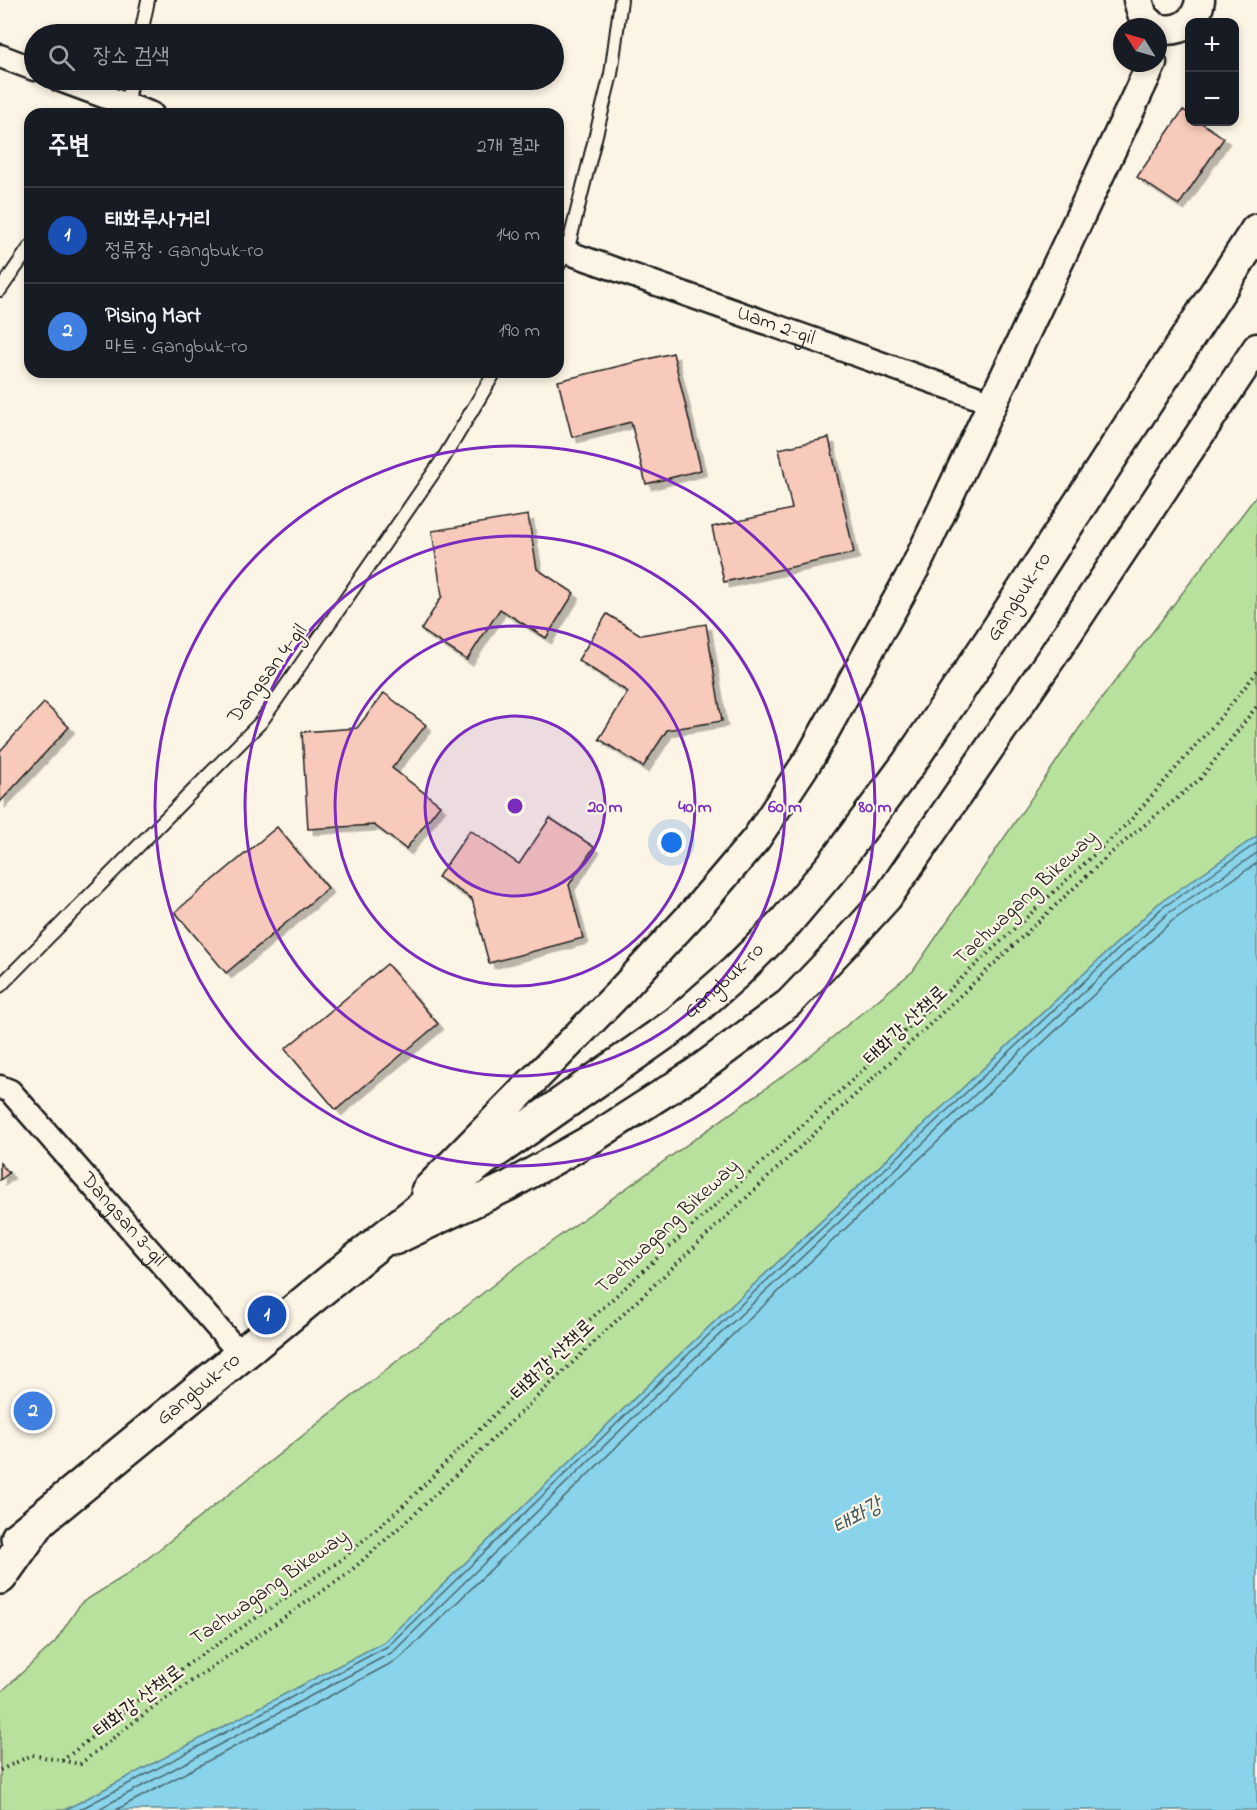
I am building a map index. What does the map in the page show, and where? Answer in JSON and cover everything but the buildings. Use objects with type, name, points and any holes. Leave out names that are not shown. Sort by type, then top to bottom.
[{"type":"main road","name":"Gangbuk-ro","points":[[0,1552],[482,1160],[678,1023],[736,972],[784,924],[832,867],[909,763],[991,641],[1257,231]]},
{"type":"main road","points":[[0,1577],[41,1519]]},
{"type":"street","points":[[1138,0],[1144,18]]},
{"type":"street","points":[[1167,32],[1184,27],[1193,19],[1200,0]]},
{"type":"street","points":[[0,56],[24,65]]},
{"type":"street","points":[[363,1255],[617,995],[694,912],[756,839],[811,756],[916,566],[1148,72]]},
{"type":"street","points":[[81,90],[120,108]]},
{"type":"street","name":"Uam 2-gil","points":[[564,257],[993,403]]},
{"type":"street","points":[[363,1255],[508,1186],[596,1137],[696,1072],[789,1003],[887,898],[1054,654],[1257,348]]},
{"type":"street","name":"Dangsan 3-gil","points":[[0,1087],[10,1091],[242,1356]]},
{"type":"lane","points":[[143,24],[148,0]]},
{"type":"lane","points":[[564,245],[611,74],[621,0]]},
{"type":"lane","points":[[125,108],[129,90]]},
{"type":"lane","points":[[0,290],[24,255]]},
{"type":"lane","name":"Dangsan 4-gil","points":[[0,986],[261,722],[443,459],[491,378]]},
{"type":"path","name":"Taehwagang Bikeway","points":[[62,1761],[137,1701],[341,1560],[406,1503],[583,1326],[864,1069],[1120,830],[1157,791],[1257,672]]},
{"type":"path","name":"태화강 산책로","points":[[0,1770],[32,1755],[80,1764],[148,1711],[346,1575],[420,1510],[633,1304],[1111,853],[1200,779],[1257,706]]},
{"type":"green space","points":[[1257,495],[1257,836],[1158,904],[675,1359],[384,1642],[65,1810],[0,1810],[0,1693],[55,1642],[81,1603],[128,1574],[512,1270],[801,1063],[913,971],[1080,727]]},
{"type":"water","name":"태화강","points":[[1257,836],[1257,1810],[65,1810],[384,1642],[675,1359],[1158,904]]},
{"type":"place","name":"태화루사거리","points":[[267,1315]]},
{"type":"place","name":"Pising Mart","points":[[33,1411]]}]
